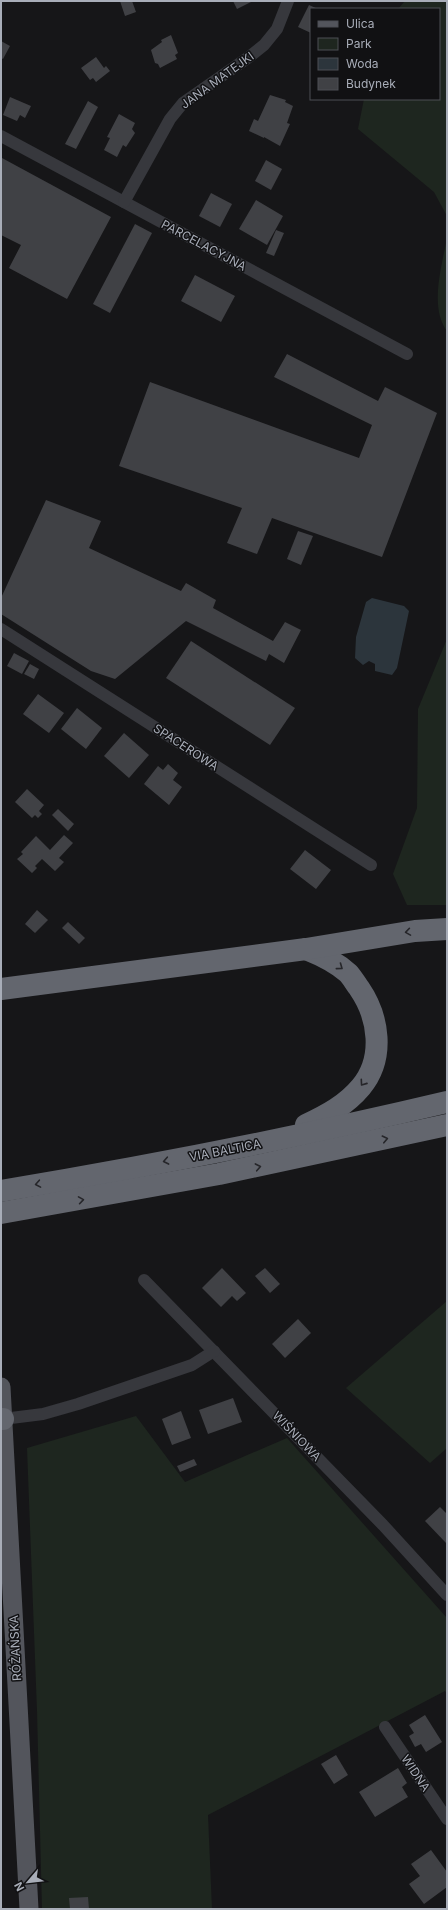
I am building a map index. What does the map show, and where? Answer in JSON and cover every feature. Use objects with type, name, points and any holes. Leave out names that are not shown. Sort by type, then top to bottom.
[{"type":"highway","points":[[1,988],[306,948],[415,931],[447,929]]},
{"type":"highway","points":[[273,1140],[328,1115],[342,1105],[361,1087],[368,1075],[375,1054],[377,1036],[376,1024],[372,1010],[362,992],[349,974],[324,955],[306,948]]},
{"type":"highway","name":"VIA BALTICA","points":[[1,1191],[111,1172],[273,1140],[447,1102]]},
{"type":"highway","name":"VIA BALTICA","points":[[1,1213],[219,1174],[447,1125]]},
{"type":"main road","name":"RÓŻAŃSKA","points":[[1,1386],[29,1909]]},
{"type":"street","name":"JANA MATEJKI","points":[[124,202],[170,119],[183,103],[264,45],[277,29],[288,1]]},
{"type":"street","name":"PARCELACYJNA","points":[[1,136],[407,354]]},
{"type":"street","name":"SPACEROWA","points":[[1,629],[371,865]]},
{"type":"street","name":"WIŚNIOWA","points":[[144,1280],[378,1520],[447,1595]]},
{"type":"street","points":[[2,1419],[43,1414],[78,1404],[192,1365],[214,1351]]},
{"type":"street","name":"WIDNA","points":[[385,1727],[447,1818]]},
{"type":"green space","points":[[405,1],[447,1],[447,216],[434,192],[358,129],[364,100],[440,100],[440,8],[399,8]]},
{"type":"green space","points":[[447,238],[447,331],[442,322],[439,311],[438,286]]},
{"type":"green space","points":[[447,639],[447,905],[407,905],[393,874],[417,808],[418,709]]},
{"type":"green space","points":[[447,1301],[447,1448],[430,1463],[346,1388]]},
{"type":"green space","points":[[136,1416],[185,1482],[287,1438],[447,1618],[447,1694],[445,1691],[208,1815],[212,1909],[42,1909],[37,1711],[27,1448]]},
{"type":"water","points":[[372,598],[404,606],[409,611],[397,668],[392,675],[375,671],[375,664],[369,661],[363,665],[355,658],[356,637],[366,602]]},
{"type":"building","points":[[120,1],[132,1],[136,12],[125,16]]},
{"type":"building","points":[[233,1],[253,1],[237,9]]},
{"type":"building","points":[[309,5],[316,8],[310,8],[310,33],[298,27]]},
{"type":"building","points":[[171,35],[178,53],[175,55],[177,59],[160,68],[158,64],[155,63],[151,50],[162,42],[161,40]]},
{"type":"building","points":[[1,41],[10,46],[3,59],[1,58]]},
{"type":"building","points":[[96,57],[104,68],[106,66],[110,71],[96,82],[93,78],[90,80],[81,68]]},
{"type":"building","points":[[270,95],[286,100],[285,102],[293,106],[287,123],[290,124],[280,146],[249,131],[254,119],[258,121]]},
{"type":"building","points":[[10,97],[31,106],[25,118],[20,115],[17,121],[3,115]]},
{"type":"building","points":[[88,101],[98,107],[76,149],[65,144]]},
{"type":"building","points":[[119,114],[135,123],[132,129],[135,133],[126,147],[123,145],[117,157],[104,150],[110,138],[107,137]]},
{"type":"building","points":[[2,158],[111,217],[67,299],[9,268],[21,245],[1,235]]},
{"type":"building","points":[[266,160],[282,169],[271,190],[255,181]]},
{"type":"building","points":[[211,193],[232,204],[220,227],[199,216]]},
{"type":"building","points":[[256,200],[283,216],[267,245],[239,229]]},
{"type":"building","points":[[135,224],[152,233],[110,313],[93,304]]},
{"type":"building","points":[[276,230],[284,233],[274,256],[266,253]]},
{"type":"building","points":[[195,275],[235,296],[221,322],[181,301]]},
{"type":"building","points":[[287,354],[378,401],[385,387],[437,413],[382,557],[272,518],[257,554],[227,543],[242,508],[119,466],[150,382],[359,458],[372,425],[274,377]]},
{"type":"building","points":[[46,500],[101,521],[89,548],[181,591],[186,583],[216,600],[213,608],[273,641],[285,622],[301,630],[284,663],[269,654],[266,661],[186,621],[115,679],[91,671],[1,614],[1,598]]},
{"type":"building","points":[[298,531],[313,536],[301,565],[287,559]]},
{"type":"building","points":[[191,641],[295,708],[270,745],[166,678]]},
{"type":"building","points":[[14,653],[29,661],[22,674],[7,666]]},
{"type":"building","points":[[30,664],[39,669],[34,679],[24,674]]},
{"type":"building","points":[[38,694],[64,713],[49,733],[23,714]]},
{"type":"building","points":[[77,708],[102,728],[86,749],[61,729]]},
{"type":"building","points":[[124,733],[149,755],[129,778],[104,756]]},
{"type":"building","points":[[168,764],[178,773],[173,780],[182,787],[169,805],[144,784],[158,766],[163,770]]},
{"type":"building","points":[[27,789],[44,805],[39,811],[42,814],[38,818],[35,815],[32,818],[15,802]]},
{"type":"building","points":[[58,809],[74,824],[68,831],[52,815]]},
{"type":"building","points":[[64,835],[73,843],[59,858],[64,862],[55,871],[42,859],[35,866],[37,868],[32,873],[17,859],[23,854],[21,852],[36,836],[50,850]]},
{"type":"building","points":[[305,850],[331,870],[316,889],[290,869]]},
{"type":"building","points":[[37,910],[48,920],[35,933],[25,924]]},
{"type":"building","points":[[68,922],[85,938],[79,944],[62,928]]},
{"type":"building","points":[[222,1268],[246,1293],[237,1301],[232,1296],[221,1307],[202,1288]]},
{"type":"building","points":[[265,1268],[280,1284],[270,1293],[255,1276]]},
{"type":"building","points":[[298,1319],[311,1333],[285,1358],[272,1344]]},
{"type":"building","points":[[233,1398],[242,1422],[208,1434],[199,1410]]},
{"type":"building","points":[[181,1411],[191,1438],[172,1445],[162,1419]]},
{"type":"building","points":[[194,1459],[197,1465],[180,1472],[177,1466]]},
{"type":"building","points":[[440,1507],[447,1514],[447,1544],[425,1521]]},
{"type":"building","points":[[425,1715],[442,1742],[426,1752],[421,1744],[415,1747],[409,1736],[414,1733],[409,1725]]},
{"type":"building","points":[[336,1755],[348,1775],[334,1784],[321,1764]]},
{"type":"building","points":[[398,1768],[407,1783],[402,1787],[408,1797],[375,1817],[359,1792]]},
{"type":"building","points":[[431,1850],[447,1872],[447,1887],[424,1904],[409,1884],[420,1876],[411,1864]]},
{"type":"building","points":[[88,1897],[89,1909],[70,1909],[69,1898]]}]
